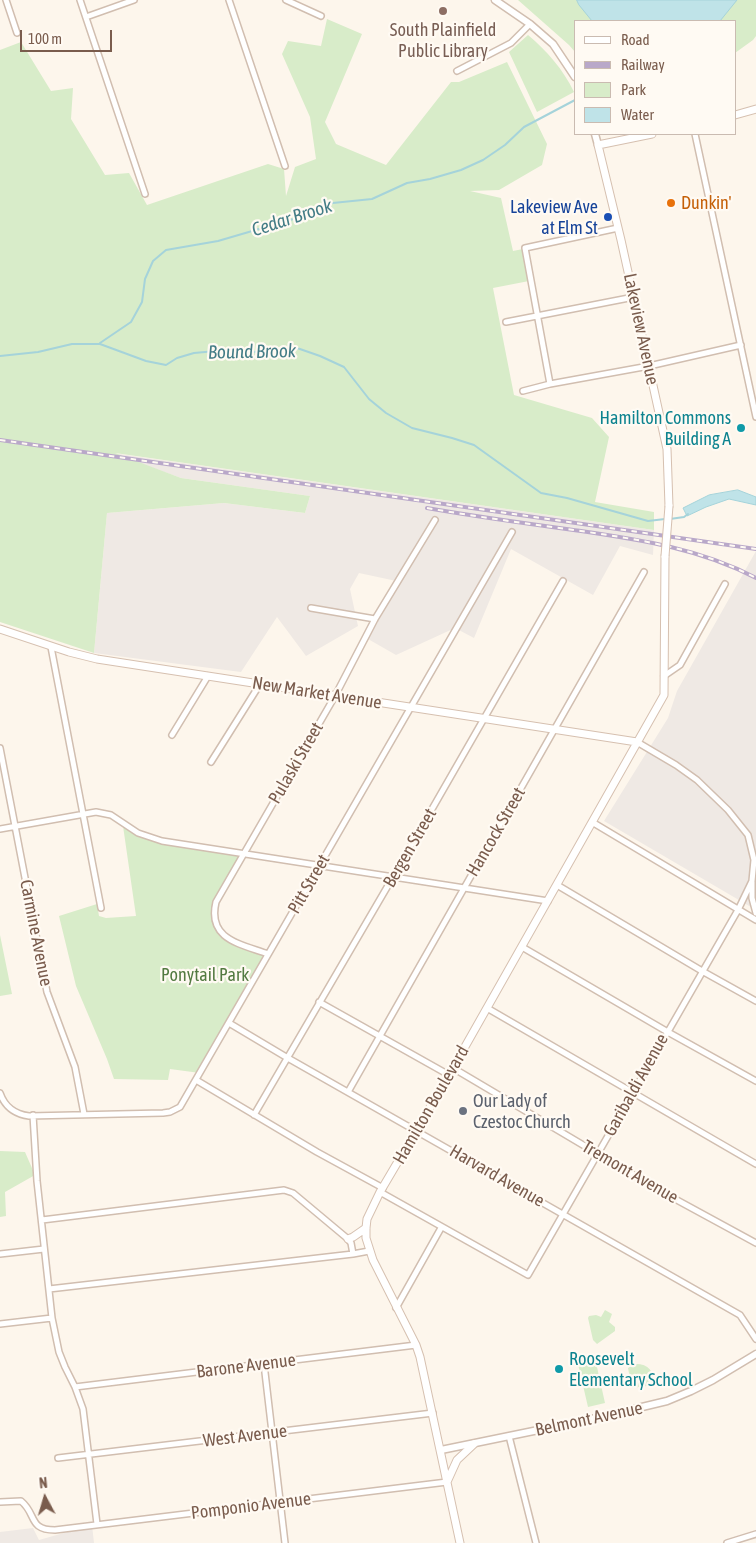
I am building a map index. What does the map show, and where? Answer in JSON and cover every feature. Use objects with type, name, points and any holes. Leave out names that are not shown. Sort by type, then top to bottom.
[{"type":"main road","points":[[736,115],[756,109]]},
{"type":"main road","points":[[598,145],[647,135]]},
{"type":"main road","name":"Lakeview Avenue","points":[[598,145],[667,449],[669,506],[666,556],[664,695]]},
{"type":"main road","name":"New Market Avenue","points":[[0,630],[51,647],[97,659],[638,742]]},
{"type":"main road","name":"Hamilton Boulevard","points":[[460,1543],[433,1413],[416,1344],[396,1308],[369,1251],[366,1228],[370,1211],[451,1072],[664,695]]},
{"type":"main road","points":[[348,1239],[366,1228]]},
{"type":"main road","points":[[447,1482],[457,1460],[474,1444]]},
{"type":"street","points":[[6,0],[17,33]]},
{"type":"street","points":[[80,0],[145,194]]},
{"type":"street","points":[[86,17],[134,0]]},
{"type":"street","points":[[229,0],[285,166]]},
{"type":"street","points":[[286,0],[321,16]]},
{"type":"street","points":[[495,0],[530,24],[553,44],[574,76]]},
{"type":"street","points":[[457,71],[511,43],[530,24]]},
{"type":"street","points":[[595,135],[598,145]]},
{"type":"street","points":[[695,135],[756,417]]},
{"type":"street","points":[[550,384],[524,248],[618,228]]},
{"type":"street","points":[[506,322],[634,297]]},
{"type":"street","points":[[523,391],[550,384],[649,366],[741,345]]},
{"type":"street","name":"Pulaski Street","points":[[268,954],[233,941],[222,934],[214,917],[216,902],[335,696],[375,619],[435,520]]},
{"type":"street","name":"Pitt Street","points":[[0,1093],[3,1101],[11,1110],[23,1115],[170,1112],[180,1106],[512,532]]},
{"type":"street","name":"Hancock Street","points":[[348,1092],[644,572]]},
{"type":"street","name":"Bergen Street","points":[[254,1115],[564,581]]},
{"type":"street","points":[[664,676],[680,665],[725,584]]},
{"type":"street","points":[[311,608],[375,619]]},
{"type":"street","points":[[51,647],[101,908]]},
{"type":"street","points":[[172,735],[208,676]]},
{"type":"street","points":[[211,762],[260,684]]},
{"type":"street","points":[[638,742],[687,772],[728,810],[748,835],[752,843],[754,860],[752,881],[753,906],[756,913]]},
{"type":"street","name":"Carmine Avenue","points":[[0,748],[47,992],[75,1067],[84,1114]]},
{"type":"street","points":[[0,829],[96,812],[105,814],[138,833],[162,841],[548,901]]},
{"type":"street","points":[[592,822],[756,920]]},
{"type":"street","name":"Garibaldi Avenue","points":[[441,1228],[528,1275],[666,1032],[738,910],[752,881]]},
{"type":"street","points":[[556,885],[756,1001]]},
{"type":"street","points":[[522,947],[666,1032],[756,1081]]},
{"type":"street","name":"Tremont Avenue","points":[[319,1002],[451,1072],[756,1243]]},
{"type":"street","points":[[487,1008],[756,1164]]},
{"type":"street","name":"Harvard Avenue","points":[[229,1023],[740,1314],[756,1339]]},
{"type":"street","points":[[196,1080],[381,1190],[441,1228],[396,1308]]},
{"type":"street","points":[[33,1115],[37,1181],[52,1318],[59,1352],[75,1386],[83,1409],[98,1524]]},
{"type":"street","points":[[42,1220],[284,1190],[293,1193],[348,1239],[351,1243],[353,1254]]},
{"type":"street","points":[[0,1254],[44,1249]]},
{"type":"street","points":[[49,1288],[369,1251]]},
{"type":"street","points":[[0,1324],[52,1318]]},
{"type":"street","name":"Barone Avenue","points":[[75,1386],[416,1344]]},
{"type":"street","name":"Belmont Avenue","points":[[441,1450],[634,1410],[667,1401],[706,1384],[756,1354]]},
{"type":"street","points":[[264,1364],[284,1543]]},
{"type":"street","name":"West Avenue","points":[[58,1458],[433,1413]]},
{"type":"street","points":[[509,1436],[536,1543]]},
{"type":"street","name":"Pomponio Avenue","points":[[0,1502],[21,1502],[25,1505],[38,1527],[44,1530],[55,1530],[447,1482]]},
{"type":"street","points":[[728,1543],[756,1534]]},
{"type":"shaded area","points":[[112,453],[654,530],[653,555],[620,546],[593,595],[511,549],[474,638],[455,628],[396,655],[368,639],[401,582],[359,573],[350,589],[358,626],[306,656],[277,617],[241,672],[94,653],[107,513],[224,503],[305,513],[310,496],[181,478]]},
{"type":"shaded area","points":[[756,551],[756,910],[604,821],[668,718],[677,691]]},
{"type":"shaded area","points":[[92,1525],[94,1543],[0,1543],[0,1532],[33,1528],[39,1540]]},
{"type":"green space","points":[[518,0],[756,0],[756,36],[736,52],[736,20],[574,20],[574,51]]},
{"type":"green space","points":[[327,19],[362,34],[325,122],[336,144],[386,165],[451,82],[459,82],[507,62],[547,144],[542,165],[499,190],[470,191],[501,198],[513,251],[523,249],[529,281],[493,288],[514,395],[592,418],[609,437],[595,502],[654,512],[654,530],[115,453],[181,478],[310,496],[305,513],[224,503],[107,513],[94,653],[0,622],[0,50],[21,42],[51,91],[73,88],[71,119],[105,175],[129,173],[147,205],[268,164],[284,169],[286,196],[295,167],[316,159],[310,117],[282,54],[288,41],[321,46]]},
{"type":"green space","points":[[528,35],[554,61],[574,92],[537,112],[509,52]]},
{"type":"green space","name":"Ponytail Park","points":[[123,826],[176,844],[243,854],[214,909],[224,936],[269,951],[200,1073],[170,1069],[168,1080],[114,1079],[76,986],[59,916],[97,904],[99,916],[106,918],[136,916]]},
{"type":"green space","points":[[0,935],[12,994],[0,996]]},
{"type":"green space","points":[[0,1151],[25,1152],[35,1175],[5,1192],[6,1216],[0,1217]]},
{"type":"green space","points":[[605,1310],[612,1314],[609,1322],[615,1327],[615,1331],[597,1344],[593,1340],[588,1318],[589,1316],[596,1315],[601,1317]]},
{"type":"green space","points":[[595,1358],[605,1403],[588,1407],[578,1364]]},
{"type":"green space","points":[[633,1364],[643,1365],[649,1369],[653,1375],[654,1385],[632,1388],[628,1368]]},
{"type":"water","points":[[577,0],[737,0],[721,20],[591,20]]},
{"type":"water","points":[[738,490],[756,497],[756,505],[729,499],[687,516],[683,508],[709,495]]},
{"type":"waterway","name":"Cedar Brook","points":[[100,343],[131,322],[142,302],[145,279],[153,261],[166,250],[218,241],[300,217],[323,204],[372,199],[407,183],[461,170],[483,160],[505,145],[524,127],[574,101]]},
{"type":"waterway","name":"Bound Brook","points":[[0,356],[38,352],[72,344],[100,344],[146,361],[166,365],[177,358],[194,353],[216,351],[264,352],[297,348],[344,367],[369,399],[386,413],[412,428],[474,445],[541,493],[567,498],[648,521],[665,519]]},
{"type":"waterway","name":"Bound Brook","points":[[670,519],[684,517],[688,514]]},
{"type":"railway","points":[[0,440],[756,549]]},
{"type":"railway","points":[[427,508],[649,542],[714,560],[756,578]]},
{"type":"place","name":"South Plainfield Public Library","points":[[443,11]]},
{"type":"place","name":"Dunkin'","points":[[671,203]]},
{"type":"place","name":"Lakeview Ave at Elm St","points":[[608,217]]},
{"type":"place","name":"Hamilton Commons Building A","points":[[741,428]]},
{"type":"place","name":"Our Lady of Czestoc Church","points":[[463,1111]]},
{"type":"place","name":"Roosevelt Elementary School","points":[[559,1369]]}]
